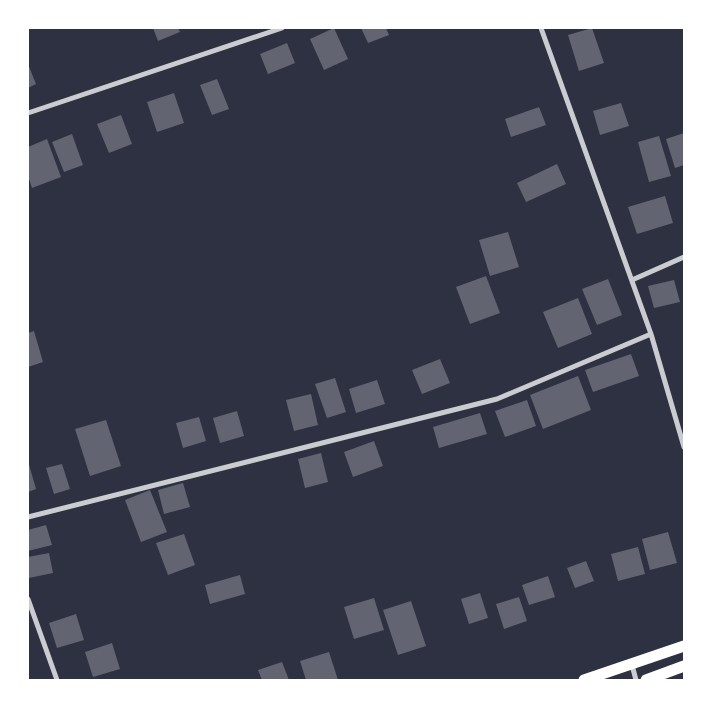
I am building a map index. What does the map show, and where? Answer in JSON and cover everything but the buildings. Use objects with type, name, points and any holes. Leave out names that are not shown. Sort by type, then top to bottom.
[{"type":"main road","points":[[584,680],[684,646]]},
{"type":"main road","points":[[646,680],[684,666]]},
{"type":"street","points":[[28,113],[282,28]]},
{"type":"street","points":[[541,28],[651,334],[684,447]]},
{"type":"street","points":[[632,280],[684,256]]},
{"type":"street","points":[[28,517],[497,399],[651,334]]},
{"type":"street","points":[[28,598],[57,680]]},
{"type":"street","points":[[632,665],[636,680]]}]
